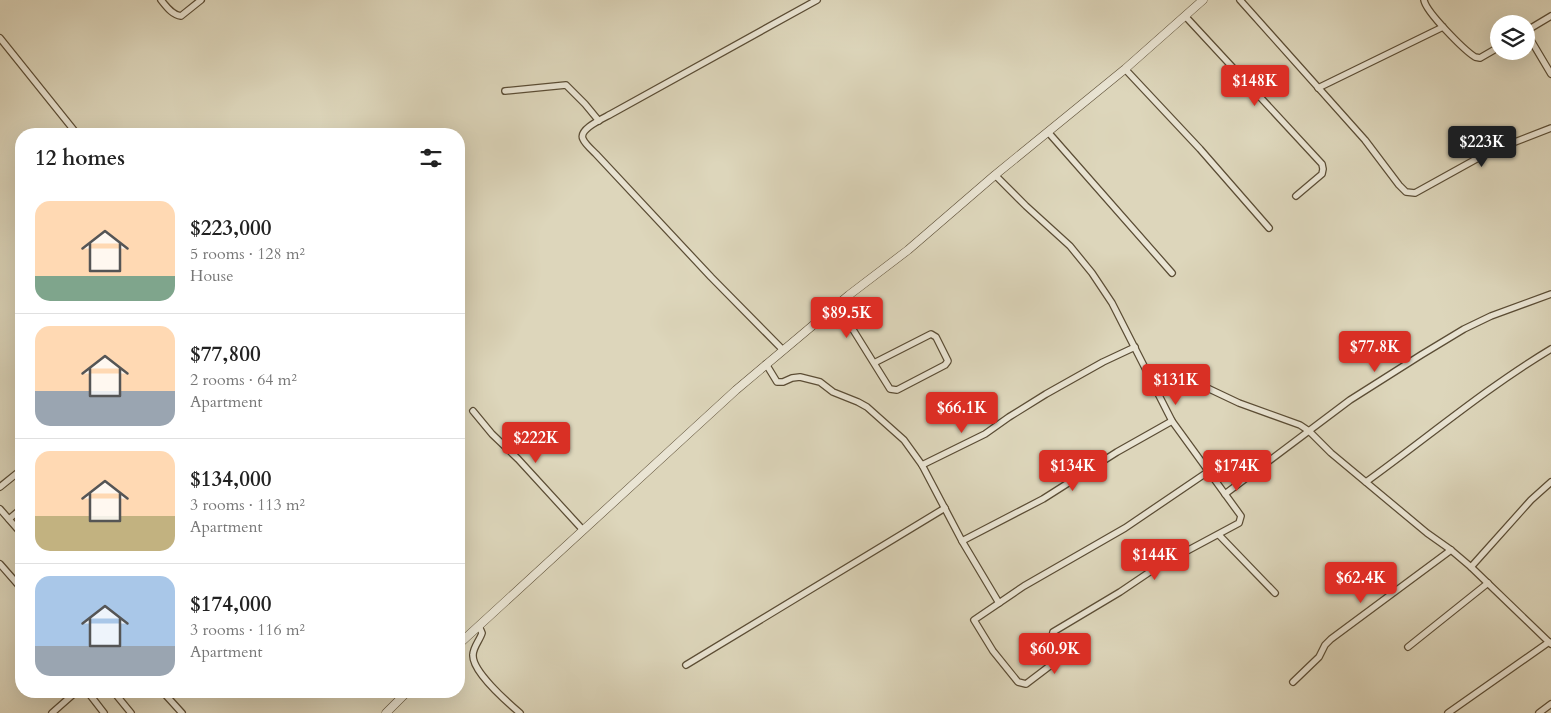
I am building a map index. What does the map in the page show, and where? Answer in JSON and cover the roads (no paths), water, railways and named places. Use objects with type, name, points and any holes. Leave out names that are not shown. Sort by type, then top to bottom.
[{"type":"street","points":[[160,0],[177,16],[181,16],[201,0]]},
{"type":"street","points":[[783,350],[711,277],[583,139],[582,135],[586,129],[598,121],[681,73],[714,58],[817,0]]},
{"type":"street","points":[[465,639],[664,455],[766,364],[837,304],[908,250],[1125,69],[1203,0]]},
{"type":"street","points":[[1240,0],[1365,140],[1406,192],[1415,193],[1489,152],[1551,128]]},
{"type":"street","points":[[1424,0],[1425,6],[1443,27],[1475,57],[1480,58],[1490,52]]},
{"type":"street","points":[[1535,26],[1551,16]]},
{"type":"street","points":[[1186,17],[1322,164],[1322,174],[1296,196]]},
{"type":"street","points":[[1318,88],[1443,27]]},
{"type":"street","points":[[0,38],[72,128]]},
{"type":"street","points":[[1535,47],[1551,74]]},
{"type":"street","points":[[1125,69],[1200,149],[1268,228]]},
{"type":"street","points":[[505,92],[566,85],[580,98],[598,121]]},
{"type":"street","points":[[1048,132],[1172,273]]},
{"type":"street","points":[[996,175],[1026,206],[1055,230],[1076,252],[1092,273],[1112,303],[1172,421],[1209,471],[1241,516],[1240,520],[1219,535],[1157,567],[1120,592],[1053,632],[1051,665],[1026,684],[1018,682],[993,651],[974,620],[1024,586],[1125,528],[1209,471]]},
{"type":"street","points":[[1225,494],[1350,400],[1464,328],[1513,307],[1551,294]]},
{"type":"street","points":[[837,304],[890,389],[894,391],[945,365],[948,361],[936,337],[931,334],[874,363]]},
{"type":"street","points":[[922,465],[985,434],[1046,394],[1134,347]]},
{"type":"street","points":[[1366,482],[1495,386],[1551,350]]},
{"type":"street","points":[[766,364],[778,382],[800,377],[814,380],[833,392],[858,402],[904,440],[922,465],[962,541],[1000,603]]},
{"type":"street","points":[[1154,388],[1180,381],[1201,385],[1239,403],[1289,420],[1310,431],[1331,453],[1426,533],[1451,550],[1471,567],[1550,643],[1448,713]]},
{"type":"street","points":[[473,411],[492,434],[584,530]]},
{"type":"street","points":[[962,541],[1043,498],[1117,452],[1172,421]]},
{"type":"street","points":[[0,486],[15,475]]},
{"type":"street","points":[[1471,567],[1531,500],[1551,482]]},
{"type":"street","points":[[686,665],[945,508]]},
{"type":"street","points":[[0,509],[15,526]]},
{"type":"street","points":[[9,519],[15,514]]},
{"type":"street","points":[[1219,535],[1275,593]]},
{"type":"street","points":[[1293,682],[1319,657],[1325,645],[1331,639],[1451,550]]},
{"type":"street","points":[[0,564],[15,581]]},
{"type":"street","points":[[1408,647],[1488,583]]},
{"type":"street","points":[[479,626],[482,633],[472,655],[474,661],[490,684],[520,713]]},
{"type":"street","points":[[52,713],[69,698]]},
{"type":"street","points":[[92,698],[104,713]]},
{"type":"street","points":[[119,698],[131,713]]},
{"type":"street","points":[[168,698],[182,713]]},
{"type":"street","points":[[386,713],[401,698]]},
{"type":"street","points":[[1539,713],[1551,704]]}]
